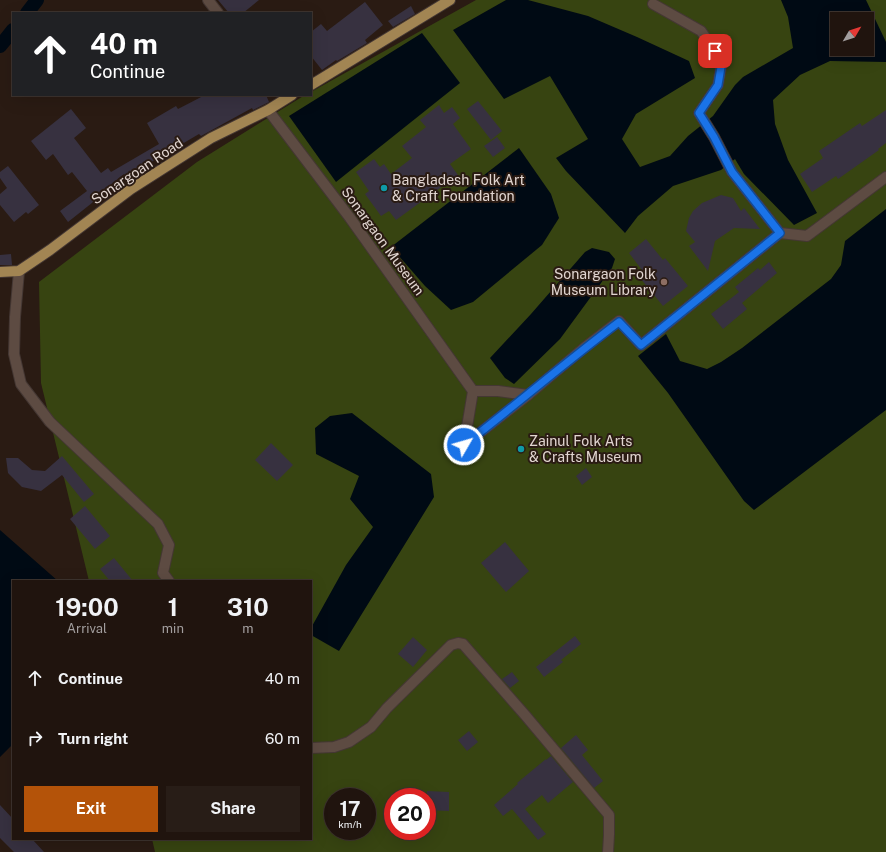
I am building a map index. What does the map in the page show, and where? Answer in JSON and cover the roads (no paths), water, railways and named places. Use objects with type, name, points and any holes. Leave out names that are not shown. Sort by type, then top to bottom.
[{"type":"main road","points":[[312,84],[450,0]]},
{"type":"main road","name":"Sonargoan Road","points":[[19,271],[50,250],[131,189],[166,166],[211,138],[268,110],[286,97]]},
{"type":"main road","points":[[0,272],[19,271]]},
{"type":"street","points":[[208,0],[217,12]]},
{"type":"street","points":[[653,4],[701,31],[722,61],[718,85],[699,113],[714,137],[732,172],[780,233]]},
{"type":"street","name":"Sonargaon Museum","points":[[268,110],[350,218],[473,391]]},
{"type":"street","points":[[528,395],[498,391],[473,391],[464,445],[528,395],[584,348],[619,322],[641,345],[780,233],[807,236],[886,177]]},
{"type":"street","points":[[19,271],[15,317],[14,354],[21,384],[50,422],[158,524],[170,545],[163,574],[168,580]]},
{"type":"street","points":[[312,748],[334,747],[349,742],[371,727],[387,708],[451,645],[458,643],[463,644],[525,715],[609,816],[608,852]]},
{"type":"waterway","points":[[28,12],[37,0]]},
{"type":"waterway","points":[[0,46],[12,31]]},
{"type":"place","name":"Bangladesh Folk Art & Craft Foundation","points":[[384,188]]},
{"type":"place","name":"Sonargaon Folk Museum Library","points":[[664,282]]},
{"type":"place","name":"Zainul Folk Arts & Crafts Museum","points":[[521,449]]}]
